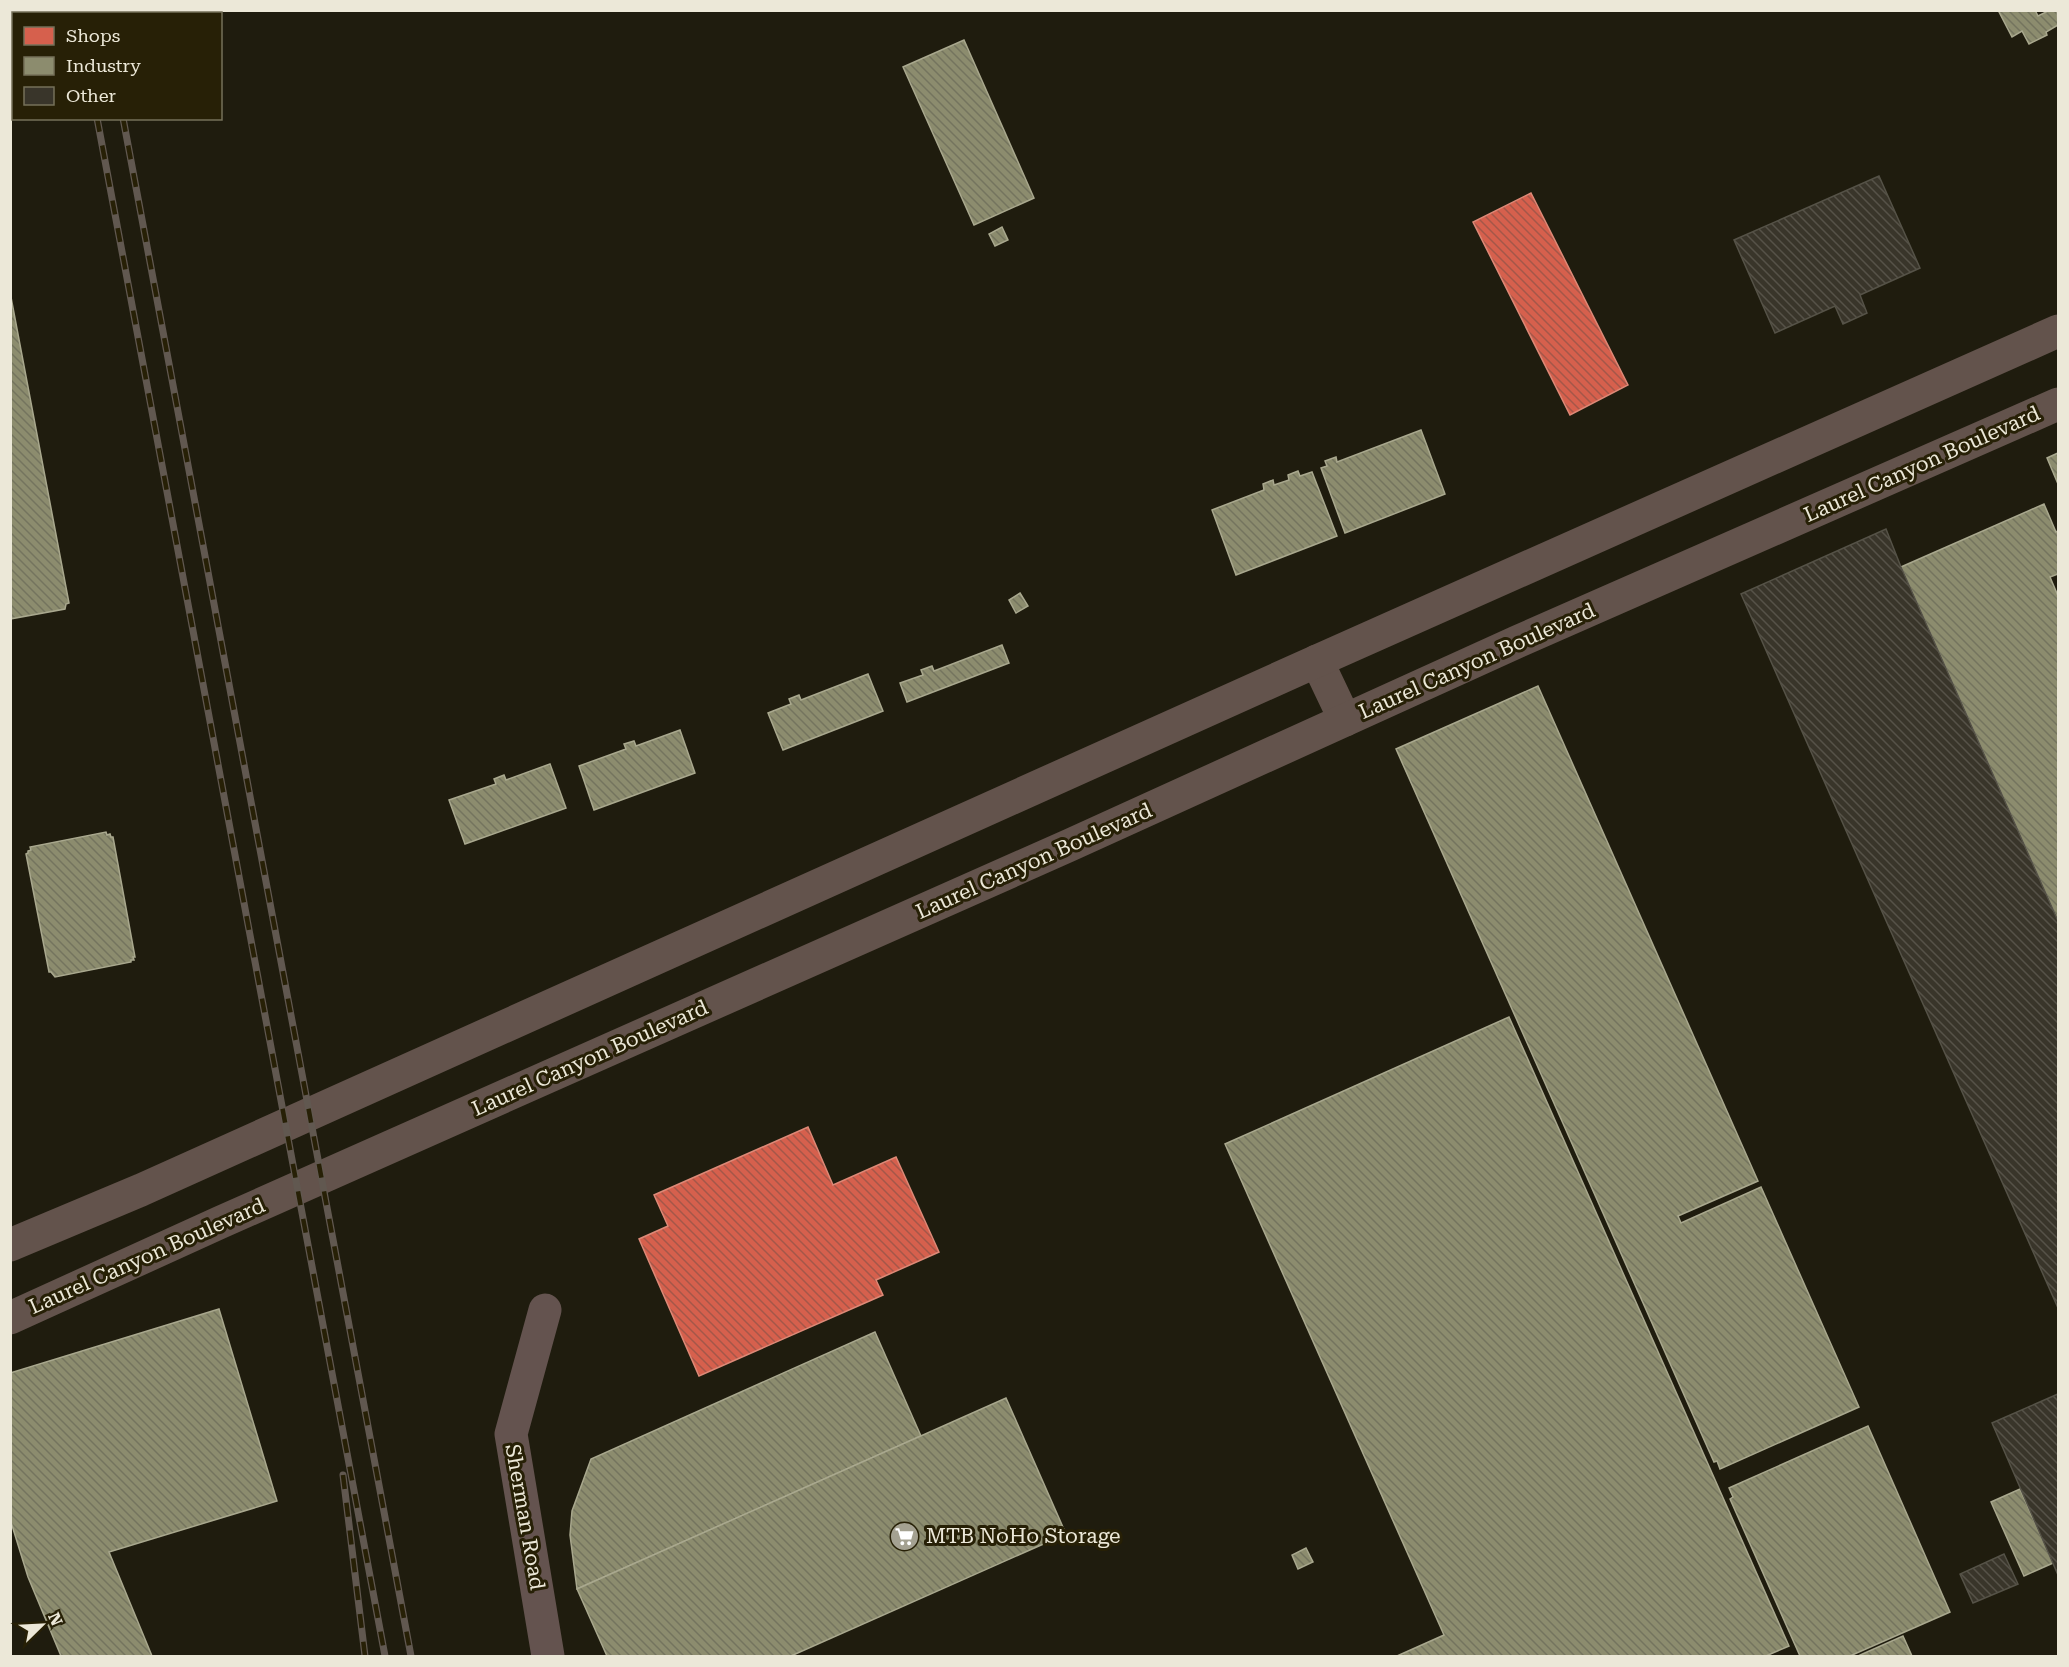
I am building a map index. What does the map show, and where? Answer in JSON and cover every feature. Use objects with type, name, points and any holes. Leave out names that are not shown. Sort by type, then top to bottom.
[{"type":"main road","points":[[10,1245],[162,1180],[2058,331]]},
{"type":"main road","name":"Laurel Canyon Boulevard","points":[[10,1318],[1060,850],[1519,641],[2058,404]]},
{"type":"main road","points":[[1317,661],[1346,720]]},
{"type":"street","name":"Sherman Road","points":[[546,1310],[511,1434],[548,1656]]},
{"type":"building: Shops","points":[[1531,193],[1628,385],[1570,415],[1473,222]]},
{"type":"building: Shops","points":[[808,1127],[833,1185],[896,1157],[939,1252],[876,1280],[883,1295],[699,1376],[639,1239],[668,1226],[654,1195]]},
{"type":"building: Industry","points":[[1998,10],[2035,10],[2038,16],[2050,10],[2057,10],[2058,25],[2046,32],[2047,35],[2029,44],[2022,31],[2012,37]]},
{"type":"building: Industry","points":[[964,40],[1034,198],[974,225],[903,67]]},
{"type":"building: Industry","points":[[1002,227],[1008,240],[995,246],[989,234]]},
{"type":"building: Industry","points":[[10,292],[69,603],[66,604],[65,609],[10,619]]},
{"type":"building: Industry","points":[[1421,430],[1445,494],[1345,533],[1321,468],[1327,466],[1325,461],[1336,457],[1337,462]]},
{"type":"building: Industry","points":[[2058,453],[2058,484],[2047,458]]},
{"type":"building: Industry","points":[[1298,471],[1300,476],[1312,472],[1337,536],[1236,575],[1212,510],[1264,490],[1263,484],[1273,480],[1274,485],[1289,480],[1288,475]]},
{"type":"building: Industry","points":[[2044,504],[2056,532],[2058,531],[2058,574],[2050,577],[2058,596],[2058,921],[1901,567]]},
{"type":"building: Industry","points":[[1020,593],[1028,606],[1016,613],[1009,600]]},
{"type":"building: Industry","points":[[1002,645],[1009,663],[907,702],[900,683],[923,675],[921,670],[932,666],[934,671]]},
{"type":"building: Industry","points":[[868,674],[883,711],[783,750],[768,713],[791,704],[789,699],[799,695],[801,700]]},
{"type":"building: Industry","points":[[1538,686],[1758,1181],[1678,1216],[1681,1223],[1761,1187],[1859,1407],[1720,1469],[1717,1461],[1714,1462],[1396,749]]},
{"type":"building: Industry","points":[[680,730],[695,773],[594,810],[579,766],[626,749],[624,744],[634,741],[636,746]]},
{"type":"building: Industry","points":[[550,764],[566,808],[465,844],[449,800],[496,784],[494,779],[504,775],[506,780]]},
{"type":"building: Industry","points":[[106,832],[107,835],[110,834],[113,837],[134,960],[55,977],[49,972],[26,854],[31,850],[30,847]]},
{"type":"building: Industry","points":[[1509,1017],[1789,1646],[1766,1656],[1397,1656],[1444,1635],[1225,1144]]},
{"type":"building: Industry","points":[[219,1309],[277,1501],[109,1552],[152,1656],[61,1656],[28,1577],[10,1519],[10,1373]]},
{"type":"building: Industry","points":[[875,1332],[921,1436],[577,1589],[570,1535],[572,1511],[591,1459]]},
{"type":"building: Industry","points":[[1006,1398],[1066,1534],[791,1656],[607,1656],[577,1589]]},
{"type":"building: Industry","points":[[1868,1426],[1950,1612],[1850,1656],[1800,1656],[1730,1499],[1733,1497],[1729,1488]]},
{"type":"building: Industry","points":[[2020,1489],[2053,1563],[2024,1576],[1991,1502]]},
{"type":"building: Industry","points":[[1306,1548],[1313,1562],[1298,1569],[1292,1555]]},
{"type":"building: Industry","points":[[1903,1636],[1912,1656],[1858,1656]]},
{"type":"building: Other","points":[[1879,176],[1920,268],[1860,295],[1867,313],[1843,324],[1835,306],[1775,333],[1734,240]]},
{"type":"building: Other","points":[[1886,529],[2058,921],[2058,1308],[1741,594]]},
{"type":"building: Other","points":[[2058,1394],[2058,1575],[1992,1423]]},
{"type":"building: Other","points":[[2004,1554],[2018,1584],[1973,1603],[1960,1574]]},
{"type":"railway","points":[[97,120],[385,1656]]},
{"type":"railway","points":[[123,120],[411,1656]]},
{"type":"railway","points":[[343,1475],[365,1656]]},
{"type":"place","name":"MTB NoHo Storage","points":[[905,1536]]}]
